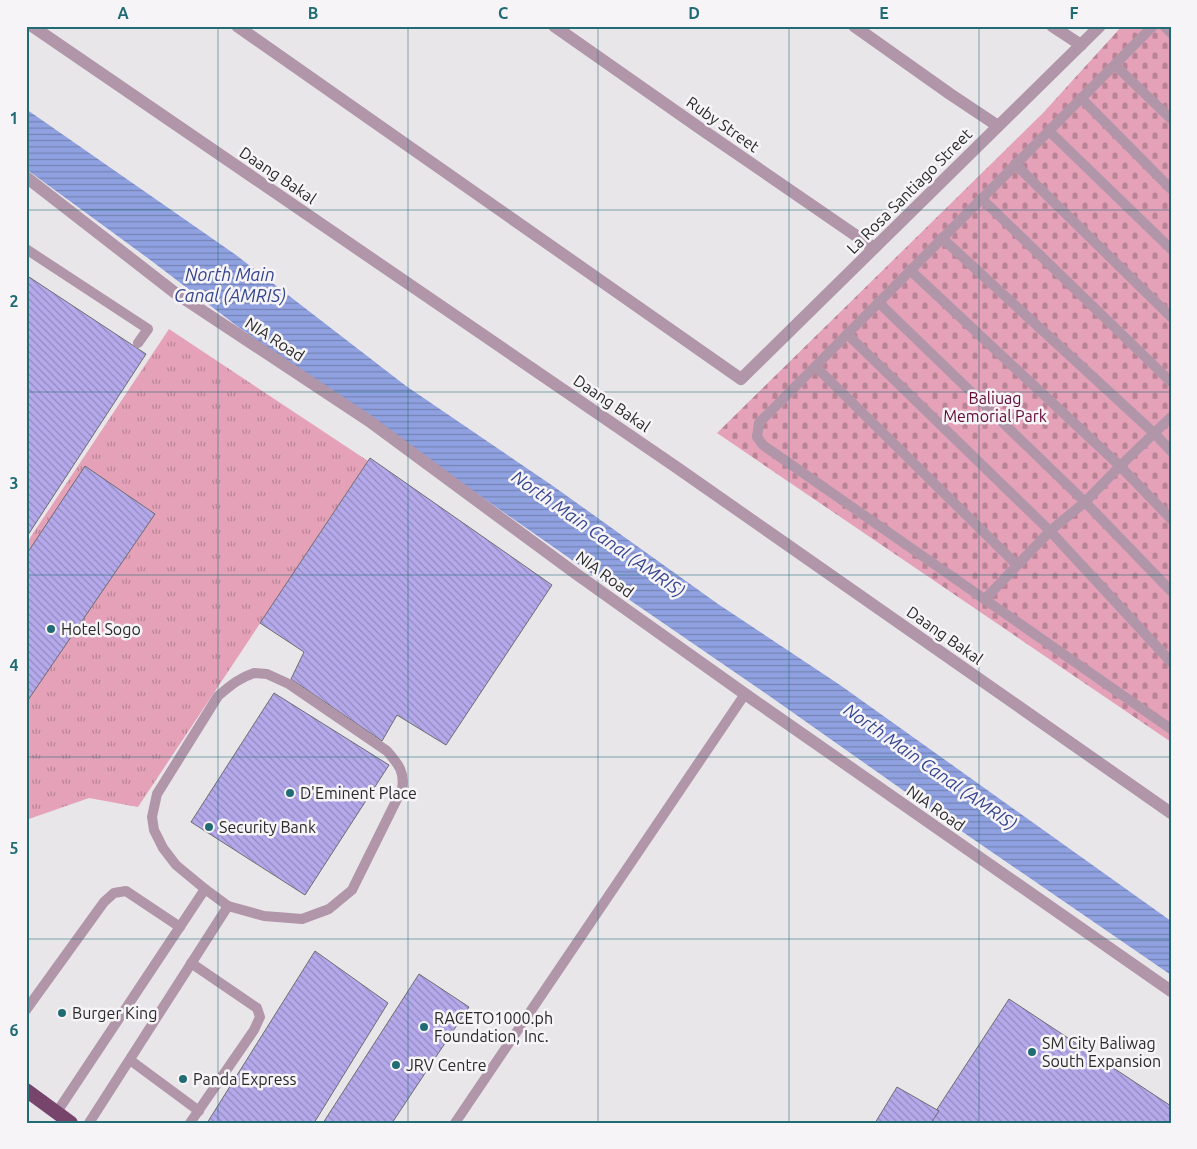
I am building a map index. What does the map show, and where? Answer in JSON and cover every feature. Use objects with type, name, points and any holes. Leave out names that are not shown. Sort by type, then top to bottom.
[{"type":"highway","points":[[26,1090],[71,1123]]},
{"type":"street","name":"Daang Bakal","points":[[32,26],[659,455],[1171,813]]},
{"type":"street","name":"Ruby Street","points":[[554,26],[874,248]]},
{"type":"street","points":[[854,26],[998,126]]},
{"type":"street","points":[[1052,26],[1081,45]]},
{"type":"street","name":"La Rosa Santiago Street","points":[[242,27],[741,379],[1100,26]]},
{"type":"street","name":"NIA Road","points":[[26,177],[174,292],[369,421],[575,573],[745,694],[1171,991]]},
{"type":"lane","points":[[1153,26],[759,424],[757,437],[763,445],[1171,729]]},
{"type":"lane","points":[[1164,26],[1171,33]]},
{"type":"lane","points":[[1114,64],[1171,119]]},
{"type":"lane","points":[[1081,98],[1171,189]]},
{"type":"lane","points":[[1049,131],[1171,249]]},
{"type":"lane","points":[[1015,164],[1171,318]]},
{"type":"lane","points":[[982,198],[1171,382]]},
{"type":"lane","points":[[942,238],[1171,450]]},
{"type":"lane","points":[[26,249],[148,329],[138,343]]},
{"type":"lane","points":[[910,270],[1120,466],[1171,519]]},
{"type":"lane","points":[[878,302],[1085,502],[1171,591]]},
{"type":"lane","points":[[847,334],[1050,531],[1171,662]]},
{"type":"lane","points":[[816,367],[1017,565]]},
{"type":"lane","points":[[985,599],[1050,531],[1085,502],[1171,418]]},
{"type":"lane","points":[[254,673],[267,674],[289,684],[387,751],[399,766],[404,779],[402,789],[352,890],[329,909],[302,919],[264,916],[228,906],[176,865],[163,848],[154,830],[152,817],[157,794],[218,696],[244,676],[254,673]]},
{"type":"lane","points":[[455,1123],[745,694]]},
{"type":"lane","points":[[57,1112],[205,889]]},
{"type":"lane","points":[[26,1010],[104,902],[114,893],[126,891],[180,927]]},
{"type":"lane","points":[[89,1123],[228,906]]},
{"type":"lane","points":[[190,1123],[254,1030],[260,1016],[257,1008],[191,963]]},
{"type":"lane","points":[[130,1060],[199,1110]]},
{"type":"green space","name":"Baliuag Memorial Park","points":[[1122,26],[1171,26],[1171,742],[717,433],[1043,113]]},
{"type":"green space","points":[[169,329],[368,461],[138,807],[89,798],[26,820],[26,544]]},
{"type":"water","name":"North Main Canal (AMRIS)","points":[[26,109],[236,255],[406,386],[553,486],[718,604],[840,685],[1171,921],[1171,975],[237,326],[26,169]]},
{"type":"building","points":[[26,275],[146,354],[26,538]]},
{"type":"building","points":[[370,458],[552,585],[446,745],[397,715],[382,741],[291,679],[304,652],[260,623]]},
{"type":"building","name":"Hotel Sogo","points":[[85,466],[155,514],[26,703],[26,555]]},
{"type":"building","name":"D'Eminent Place","points":[[274,693],[389,765],[305,895],[191,822]]},
{"type":"building","points":[[315,951],[388,1003],[314,1123],[207,1123]]},
{"type":"building","name":"JRV Centre","points":[[419,974],[469,1007],[392,1123],[323,1123]]},
{"type":"building","name":"SM City Baliwag South Expansion","points":[[1009,999],[1171,1106],[1171,1123],[928,1123]]},
{"type":"building","points":[[897,1087],[939,1111],[931,1123],[875,1123]]},
{"type":"place","name":"Hotel Sogo","points":[[51,629]]},
{"type":"place","name":"D'Eminent Place","points":[[290,793]]},
{"type":"place","name":"Security Bank","points":[[209,827]]},
{"type":"place","name":"Burger King","points":[[62,1013]]},
{"type":"place","name":"RACETO1000.ph Foundation, Inc.","points":[[424,1027]]},
{"type":"place","name":"SM City Baliwag South Expansion","points":[[1032,1052]]},
{"type":"place","name":"JRV Centre","points":[[396,1065]]},
{"type":"place","name":"Panda Express","points":[[183,1079]]}]
